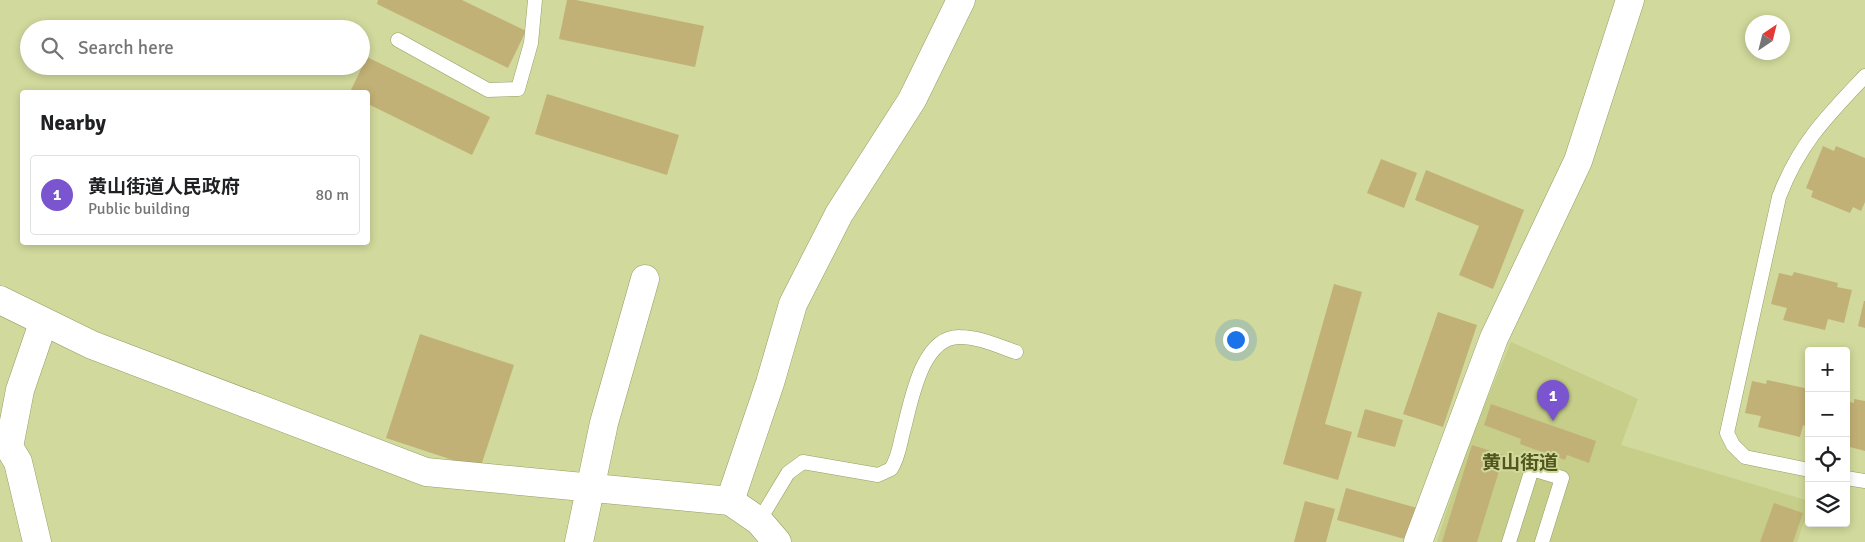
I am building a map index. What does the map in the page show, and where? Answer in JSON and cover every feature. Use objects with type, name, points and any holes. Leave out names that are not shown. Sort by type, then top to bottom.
[{"type":"street","points":[[730,501],[770,383],[793,304],[839,214],[912,100],[961,0]]},
{"type":"street","points":[[1418,542],[1494,338],[1578,161],[1630,0]]},
{"type":"street","points":[[579,542],[604,423],[645,279]]},
{"type":"street","points":[[0,300],[43,323],[163,373],[426,472],[730,501],[759,521],[777,542]]},
{"type":"street","points":[[37,542],[18,462],[9,447],[20,390],[43,323]]},
{"type":"lane","points":[[398,40],[488,90],[518,89],[531,43],[531,2]]},
{"type":"lane","points":[[1805,469],[1745,457],[1733,445],[1728,433],[1779,197],[1788,173],[1816,128],[1865,76]]},
{"type":"lane","points":[[759,521],[788,472],[804,462],[878,475],[891,469],[923,366],[932,350],[943,340],[958,337],[974,338],[1016,352]]},
{"type":"lane","points":[[1509,542],[1532,469],[1562,478],[1542,542]]},
{"type":"lane","points":[[1850,479],[1865,481]]},
{"type":"shaded area","points":[[1511,342],[1638,399],[1621,445],[1805,500],[1805,519],[1797,542],[1437,542],[1468,444]]},
{"type":"building","points":[[378,0],[462,0],[526,31],[508,68],[377,4]]},
{"type":"building","points":[[567,0],[576,0],[704,26],[695,67],[559,39]]},
{"type":"building","points":[[370,58],[490,117],[472,155],[370,105],[370,90],[351,90],[358,75],[370,75]]},
{"type":"building","points":[[547,94],[679,135],[667,175],[535,134]]},
{"type":"building","points":[[1823,146],[1834,151],[1836,146],[1865,158],[1865,202],[1861,211],[1853,207],[1850,213],[1811,197],[1813,191],[1806,188]]},
{"type":"building","points":[[1381,159],[1417,173],[1404,208],[1367,193]]},
{"type":"building","points":[[1426,170],[1524,210],[1493,289],[1459,275],[1479,226],[1415,200]]},
{"type":"building","points":[[1794,272],[1838,283],[1837,287],[1852,290],[1844,323],[1828,319],[1825,330],[1783,320],[1787,308],[1771,304],[1779,273],[1792,276]]},
{"type":"building","points":[[1334,284],[1362,292],[1325,424],[1352,432],[1338,480],[1283,464]]},
{"type":"building","points":[[1865,301],[1865,328],[1858,326]]},
{"type":"building","points":[[1438,312],[1477,325],[1443,427],[1403,414]]},
{"type":"building","points":[[420,334],[514,365],[480,469],[386,438]]},
{"type":"building","points":[[1767,380],[1805,388],[1805,426],[1803,425],[1800,437],[1758,427],[1761,416],[1745,413],[1752,381],[1766,384]]},
{"type":"building","points":[[1854,399],[1865,401],[1865,451],[1850,447],[1850,402],[1854,403]]},
{"type":"building","points":[[1491,404],[1596,441],[1589,463],[1567,455],[1565,460],[1520,444],[1521,439],[1484,425]]},
{"type":"building","points":[[1365,409],[1403,420],[1395,447],[1357,437]]},
{"type":"building","points":[[1472,445],[1504,455],[1477,542],[1442,542]]},
{"type":"building","points":[[1346,488],[1417,508],[1408,540],[1337,520]]},
{"type":"building","points":[[1305,501],[1335,509],[1326,542],[1294,542]]},
{"type":"building","points":[[1774,503],[1803,513],[1793,542],[1760,542]]},
{"type":"place","name":"黄山街道人民政府","points":[[1553,421]]},
{"type":"district","name":"黄山街道","points":[[1520,462]]}]
